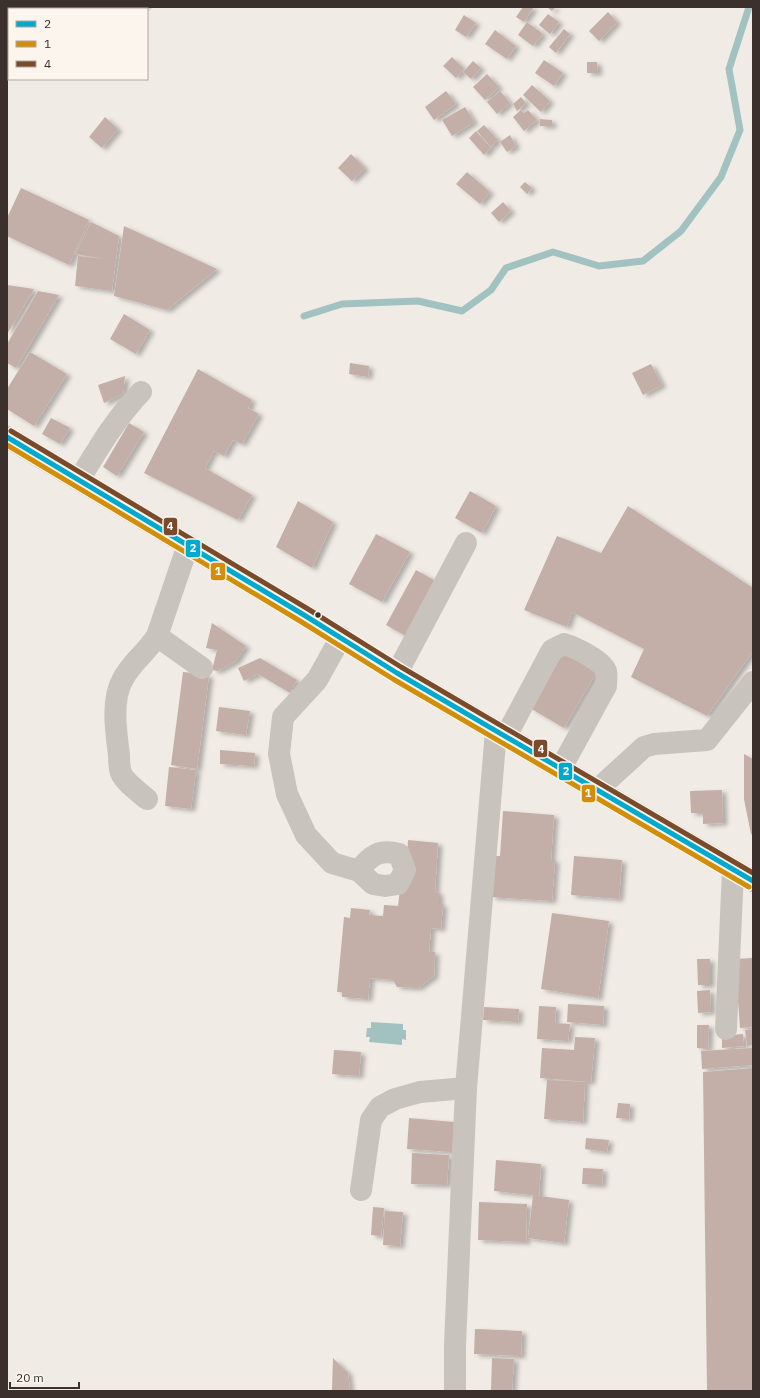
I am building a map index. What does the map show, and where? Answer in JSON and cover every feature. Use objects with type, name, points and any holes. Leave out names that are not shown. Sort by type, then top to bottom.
[{"type":"main road","points":[[7,437],[340,637],[397,673],[753,881]]},
{"type":"street","points":[[79,480],[103,440],[125,408],[141,392]]},
{"type":"street","points":[[397,673],[466,543]]},
{"type":"street","points":[[147,799],[121,774],[116,734],[116,699],[123,678],[150,647],[157,636],[188,546]]},
{"type":"street","points":[[157,636],[202,668]]},
{"type":"street","points":[[340,637],[317,680],[283,716],[279,754],[287,794],[306,835],[332,863],[359,871]]},
{"type":"street","points":[[455,1391],[455,1345],[466,1088],[501,734],[552,650],[564,644],[574,647],[602,664],[606,671],[606,686],[561,768]]},
{"type":"street","points":[[597,790],[644,747],[654,744],[707,740],[753,682]]},
{"type":"street","points":[[726,1029],[733,870]]},
{"type":"street","points":[[361,1190],[371,1120],[380,1107],[395,1099],[420,1092],[466,1088]]},
{"type":"green space","points":[[90,7],[154,7],[148,11],[148,8]]},
{"type":"water","points":[[371,1022],[403,1024],[403,1030],[406,1030],[406,1040],[402,1039],[402,1045],[369,1042],[370,1037],[366,1037],[367,1028],[371,1028]]},
{"type":"building","points":[[523,7],[534,7],[524,22],[516,17]]},
{"type":"building","points":[[547,7],[556,7],[552,11]]},
{"type":"building","points":[[608,12],[617,22],[599,41],[589,31]]},
{"type":"building","points":[[548,14],[559,22],[550,34],[539,25]]},
{"type":"building","points":[[464,15],[476,23],[466,37],[455,30]]},
{"type":"building","points":[[527,22],[543,34],[533,46],[518,35]]},
{"type":"building","points":[[564,29],[570,34],[556,53],[549,47]]},
{"type":"building","points":[[495,30],[516,46],[507,59],[485,44]]},
{"type":"building","points":[[452,57],[464,69],[456,78],[443,66]]},
{"type":"building","points":[[544,60],[563,73],[554,86],[535,73]]},
{"type":"building","points":[[473,61],[481,68],[471,79],[463,72]]},
{"type":"building","points":[[587,62],[597,62],[598,73],[587,73]]},
{"type":"building","points":[[487,74],[499,87],[485,100],[473,87]]},
{"type":"building","points":[[532,85],[550,101],[541,112],[523,95]]},
{"type":"building","points":[[446,91],[456,104],[434,120],[425,107]]},
{"type":"building","points":[[500,91],[510,103],[497,114],[487,102]]},
{"type":"building","points":[[521,97],[526,103],[517,111],[513,104]]},
{"type":"building","points":[[465,107],[474,122],[452,136],[442,120]]},
{"type":"building","points":[[521,110],[524,113],[528,110],[537,120],[524,131],[513,117]]},
{"type":"building","points":[[105,117],[118,129],[102,148],[89,137]]},
{"type":"building","points":[[540,119],[552,120],[552,126],[540,126]]},
{"type":"building","points":[[484,125],[498,140],[491,147],[477,131]]},
{"type":"building","points":[[476,131],[491,148],[484,155],[469,138]]},
{"type":"building","points":[[510,135],[516,146],[507,152],[500,142]]},
{"type":"building","points":[[351,154],[365,168],[352,181],[338,168]]},
{"type":"building","points":[[467,172],[490,192],[480,204],[456,184]]},
{"type":"building","points":[[525,182],[532,188],[527,194],[520,187]]},
{"type":"building","points":[[21,188],[89,220],[69,265],[7,236],[7,218]]},
{"type":"building","points":[[503,202],[511,211],[499,222],[491,213]]},
{"type":"building","points":[[91,222],[119,236],[112,291],[75,286],[78,256],[106,259],[75,254]]},
{"type":"building","points":[[124,226],[217,269],[167,310],[114,296]]},
{"type":"building","points":[[7,285],[34,289],[7,334]]},
{"type":"building","points":[[38,291],[59,295],[16,368],[7,363],[7,344]]},
{"type":"building","points":[[124,314],[150,330],[136,354],[110,339]]},
{"type":"building","points":[[30,352],[67,374],[34,426],[7,409],[7,389]]},
{"type":"building","points":[[350,363],[369,366],[368,377],[349,374]]},
{"type":"building","points":[[651,364],[662,385],[643,395],[632,373]]},
{"type":"building","points":[[198,369],[252,400],[248,408],[259,414],[242,444],[233,440],[224,456],[214,451],[205,468],[252,495],[238,520],[144,473]]},
{"type":"building","points":[[125,376],[123,394],[104,403],[98,385]]},
{"type":"building","points":[[51,418],[70,428],[60,444],[42,434]]},
{"type":"building","points":[[129,423],[144,432],[117,476],[103,467]]},
{"type":"building","points":[[470,491],[496,506],[482,533],[455,518]]},
{"type":"building","points":[[298,501],[333,522],[312,568],[276,547]]},
{"type":"building","points":[[628,506],[753,588],[753,651],[707,716],[631,677],[644,649],[572,612],[567,627],[524,610],[557,536],[601,553]]},
{"type":"building","points":[[376,534],[410,552],[382,602],[349,584]]},
{"type":"building","points":[[416,570],[441,584],[411,639],[386,625]]},
{"type":"building","points":[[212,623],[246,646],[236,661],[218,671],[212,670],[217,650],[206,648]]},
{"type":"building","points":[[566,648],[599,668],[564,728],[530,708]]},
{"type":"building","points":[[260,658],[297,680],[290,693],[258,674],[244,681],[238,668]]},
{"type":"building","points":[[183,672],[209,675],[197,769],[171,765]]},
{"type":"building","points":[[219,707],[250,711],[246,735],[216,731]]},
{"type":"building","points":[[220,750],[255,753],[254,766],[220,764]]},
{"type":"building","points":[[744,754],[753,759],[753,835],[751,834],[744,799]]},
{"type":"building","points":[[169,767],[196,770],[191,809],[165,806]]},
{"type":"building","points":[[722,790],[723,823],[703,824],[703,813],[691,813],[690,791]]},
{"type":"building","points":[[503,811],[554,815],[551,860],[555,860],[552,901],[491,897],[494,856],[500,856]]},
{"type":"building","points":[[408,840],[438,843],[435,891],[439,893],[439,904],[443,904],[441,929],[431,928],[429,952],[435,952],[434,976],[418,988],[397,987],[393,980],[370,978],[368,999],[342,997],[342,992],[337,992],[344,917],[350,918],[351,908],[370,910],[369,915],[383,916],[384,905],[398,906],[400,889],[405,889]]},
{"type":"building","points":[[574,856],[622,860],[619,899],[571,895]]},
{"type":"building","points":[[552,913],[609,921],[598,998],[541,989]]},
{"type":"building","points":[[753,958],[753,1027],[740,1028],[735,959]]},
{"type":"building","points":[[697,959],[710,959],[710,985],[698,985]]},
{"type":"building","points":[[710,990],[711,1012],[698,1013],[697,991]]},
{"type":"building","points":[[568,1004],[604,1006],[603,1025],[567,1022]]},
{"type":"building","points":[[539,1006],[556,1007],[555,1023],[570,1024],[568,1041],[537,1039]]},
{"type":"building","points":[[484,1007],[519,1009],[518,1022],[483,1020]]},
{"type":"building","points":[[697,1025],[709,1025],[708,1049],[697,1048]]},
{"type":"building","points":[[753,1029],[753,1045],[747,1046],[745,1030]]},
{"type":"building","points":[[743,1034],[744,1046],[722,1048],[722,1036]]},
{"type":"building","points":[[575,1037],[595,1038],[591,1082],[540,1078],[542,1048],[574,1050]]},
{"type":"building","points":[[752,1048],[753,1065],[702,1069],[701,1051]]},
{"type":"building","points":[[334,1050],[361,1052],[359,1076],[332,1074]]},
{"type":"building","points":[[753,1068],[753,1391],[707,1391],[703,1072]]},
{"type":"building","points":[[547,1080],[585,1082],[583,1122],[544,1119]]},
{"type":"building","points":[[618,1103],[630,1104],[629,1119],[616,1118]]},
{"type":"building","points":[[409,1118],[454,1122],[452,1152],[407,1149]]},
{"type":"building","points":[[586,1138],[609,1140],[607,1152],[585,1149]]},
{"type":"building","points":[[412,1153],[449,1155],[447,1185],[411,1184]]},
{"type":"building","points":[[496,1160],[541,1164],[539,1196],[494,1191]]},
{"type":"building","points":[[583,1168],[603,1169],[602,1185],[582,1184]]},
{"type":"building","points":[[533,1195],[569,1200],[564,1243],[528,1238]]},
{"type":"building","points":[[479,1202],[527,1204],[526,1242],[478,1240]]},
{"type":"building","points":[[373,1207],[384,1208],[381,1236],[371,1235]]},
{"type":"building","points":[[385,1211],[403,1212],[400,1246],[383,1245]]},
{"type":"building","points":[[475,1329],[522,1331],[521,1356],[474,1354]]},
{"type":"building","points":[[333,1358],[348,1373],[350,1391],[332,1391]]},
{"type":"building","points":[[492,1358],[514,1359],[512,1391],[491,1390]]},
{"type":"waterway","points":[[304,316],[342,304],[418,301],[462,311],[491,290],[506,268],[553,252],[599,266],[643,261],[681,231],[721,177],[740,130],[729,69],[749,7]]},
{"type":"transit line","name":"4","points":[[11,431],[308,609],[401,667],[753,873]]},
{"type":"transit line","name":"2","points":[[7,437],[304,615],[397,673],[753,881]]},
{"type":"transit line","name":"1","points":[[7,445],[300,621],[393,679],[749,887]]}]
